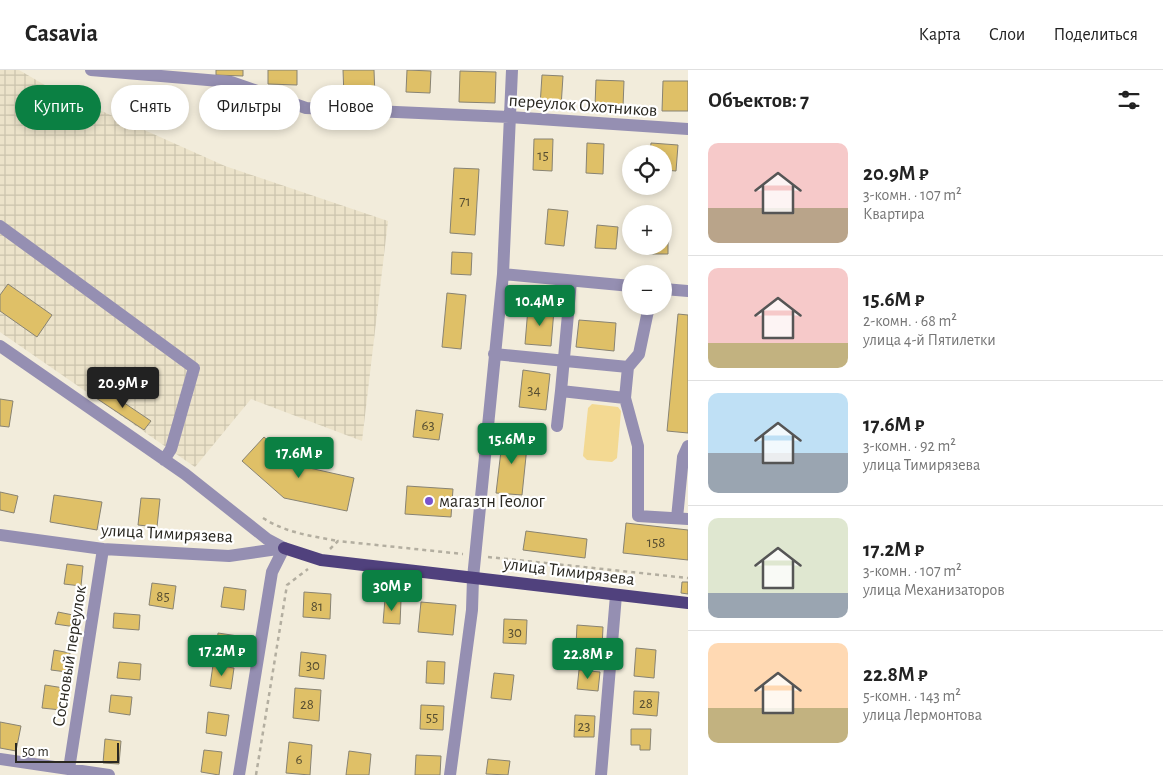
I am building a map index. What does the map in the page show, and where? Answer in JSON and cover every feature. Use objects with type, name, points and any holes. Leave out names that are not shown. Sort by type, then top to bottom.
[{"type":"main road","name":"улица Тимирязева","points":[[284,548],[321,560],[688,603]]},
{"type":"street","name":"переулок Охотников","points":[[91,70],[231,82],[306,108],[509,117],[688,130]]},
{"type":"street","points":[[450,775],[472,610],[494,354],[503,274],[512,70]]},
{"type":"street","points":[[0,226],[194,368],[171,449],[164,460]]},
{"type":"street","points":[[503,274],[622,285]]},
{"type":"street","points":[[557,426],[571,280]]},
{"type":"street","points":[[672,290],[688,291]]},
{"type":"street","points":[[647,315],[639,354],[628,367],[625,398],[638,446],[638,516],[683,519],[683,457],[688,446]]},
{"type":"street","points":[[0,346],[164,460],[267,539],[284,548],[272,572],[239,775]]},
{"type":"street","points":[[494,354],[628,367]]},
{"type":"street","points":[[561,391],[625,398]]},
{"type":"street","name":"улица Тимирязева","points":[[0,535],[103,548],[229,556],[284,548]]},
{"type":"street","name":"Сосновый переулок","points":[[69,768],[103,548]]},
{"type":"street","points":[[601,775],[616,595]]},
{"type":"street","points":[[0,759],[109,775]]},
{"type":"path","points":[[257,514],[273,524],[300,534],[338,541],[688,578]]},
{"type":"path","points":[[256,775],[287,585],[321,560],[338,541]]},
{"type":"shaded area","points":[[0,70],[19,70],[45,85],[15,85],[15,130],[101,130],[101,111],[111,115],[111,130],[144,130],[225,166],[388,221],[362,441],[251,399],[195,467],[0,332]]},
{"type":"shaded area","points":[[592,404],[618,407],[621,411],[617,458],[612,462],[587,460],[583,456],[588,408]]},
{"type":"building","points":[[216,70],[243,70],[243,76],[216,75]]},
{"type":"building","points":[[268,70],[297,70],[297,85],[268,84]]},
{"type":"building","points":[[343,70],[374,70],[375,85],[344,85]]},
{"type":"building","points":[[407,70],[431,71],[430,93],[406,92]]},
{"type":"building","points":[[460,71],[496,72],[495,103],[459,102]]},
{"type":"building","points":[[542,75],[563,76],[561,107],[540,106]]},
{"type":"building","points":[[596,80],[624,81],[623,107],[595,106]]},
{"type":"building","points":[[663,81],[688,81],[688,111],[662,111]]},
{"type":"building","points":[[534,139],[553,139],[552,171],[533,170]]},
{"type":"building","points":[[587,143],[604,144],[603,174],[586,173]]},
{"type":"building","points":[[651,143],[678,145],[676,171],[672,171],[672,145],[651,145]]},
{"type":"building","points":[[454,168],[479,169],[475,235],[450,233]]},
{"type":"building","points":[[548,209],[568,211],[564,246],[545,244]]},
{"type":"building","points":[[597,225],[618,227],[616,249],[595,248]]},
{"type":"building","points":[[452,252],[472,253],[471,275],[451,274]]},
{"type":"building","points":[[8,284],[52,315],[37,337],[0,311],[0,295]]},
{"type":"building","points":[[447,293],[466,295],[461,349],[442,347]]},
{"type":"building","points":[[528,308],[554,310],[551,346],[525,344]]},
{"type":"building","points":[[678,314],[688,315],[688,433],[667,431]]},
{"type":"building","points":[[579,320],[616,323],[614,351],[576,347]]},
{"type":"building","points":[[523,370],[550,374],[546,410],[519,407]]},
{"type":"building","points":[[102,388],[151,421],[144,430],[96,398]]},
{"type":"building","points":[[0,399],[13,401],[9,427],[0,426]]},
{"type":"building","points":[[416,410],[443,414],[439,440],[413,437]]},
{"type":"building","points":[[503,434],[528,437],[522,495],[496,493]]},
{"type":"building","points":[[264,437],[296,465],[354,478],[347,511],[284,498],[242,461]]},
{"type":"building","name":"магазтн Геолог","points":[[407,486],[453,489],[451,517],[405,514]]},
{"type":"building","points":[[0,492],[18,496],[14,513],[0,510]]},
{"type":"building","points":[[54,495],[102,502],[97,530],[50,522]]},
{"type":"building","points":[[141,498],[160,499],[157,527],[138,525]]},
{"type":"building","points":[[626,523],[688,530],[688,560],[623,553]]},
{"type":"building","points":[[526,531],[587,539],[585,558],[523,550]]},
{"type":"building","points":[[67,564],[83,566],[81,586],[64,584]]},
{"type":"building","points":[[682,582],[688,582],[688,594],[681,593]]},
{"type":"building","points":[[152,583],[176,586],[173,609],[149,605]]},
{"type":"building","points":[[224,587],[246,590],[244,610],[221,607]]},
{"type":"building","points":[[304,592],[331,594],[330,619],[303,617]]},
{"type":"building","points":[[385,599],[401,600],[400,624],[383,623]]},
{"type":"building","points":[[421,602],[456,605],[453,635],[418,632]]},
{"type":"building","points":[[58,612],[78,616],[76,627],[55,624]]},
{"type":"building","points":[[114,613],[140,615],[139,630],[113,628]]},
{"type":"building","points":[[504,619],[527,620],[526,644],[503,643]]},
{"type":"building","points":[[577,625],[603,627],[602,648],[576,646]]},
{"type":"building","points":[[218,633],[238,636],[236,657],[216,655]]},
{"type":"building","points":[[636,648],[656,650],[654,678],[634,676]]},
{"type":"building","points":[[54,650],[70,653],[67,672],[51,670]]},
{"type":"building","points":[[301,652],[326,655],[324,679],[299,676]]},
{"type":"building","points":[[427,661],[445,662],[444,684],[426,683]]},
{"type":"building","points":[[119,662],[141,664],[140,680],[117,678]]},
{"type":"building","points":[[213,665],[234,668],[231,689],[210,686]]},
{"type":"building","points":[[579,670],[600,672],[598,691],[577,689]]},
{"type":"building","points":[[494,673],[514,675],[511,700],[491,698]]},
{"type":"building","points":[[45,685],[64,688],[61,710],[42,708]]},
{"type":"building","points":[[295,688],[321,690],[319,721],[293,718]]},
{"type":"building","points":[[634,691],[659,692],[657,716],[633,714]]},
{"type":"building","points":[[111,695],[132,697],[130,715],[109,712]]},
{"type":"building","points":[[421,705],[444,706],[443,730],[420,729]]},
{"type":"building","points":[[208,712],[229,715],[226,736],[206,733]]},
{"type":"building","points":[[575,715],[595,716],[594,737],[574,737]]},
{"type":"building","points":[[0,722],[21,726],[16,751],[0,748]]},
{"type":"building","points":[[631,729],[651,729],[650,750],[640,750],[640,745],[631,745]]},
{"type":"building","points":[[105,739],[121,741],[119,764],[103,763]]},
{"type":"building","points":[[289,742],[312,745],[310,775],[286,773]]},
{"type":"building","points":[[204,750],[222,752],[219,775],[201,772]]},
{"type":"building","points":[[349,751],[371,754],[369,775],[346,775]]},
{"type":"building","points":[[416,755],[441,756],[440,775],[415,775]]},
{"type":"building","points":[[488,759],[510,761],[508,775],[486,774]]},
{"type":"place","name":"магазтн Геолог","points":[[429,501]]}]
